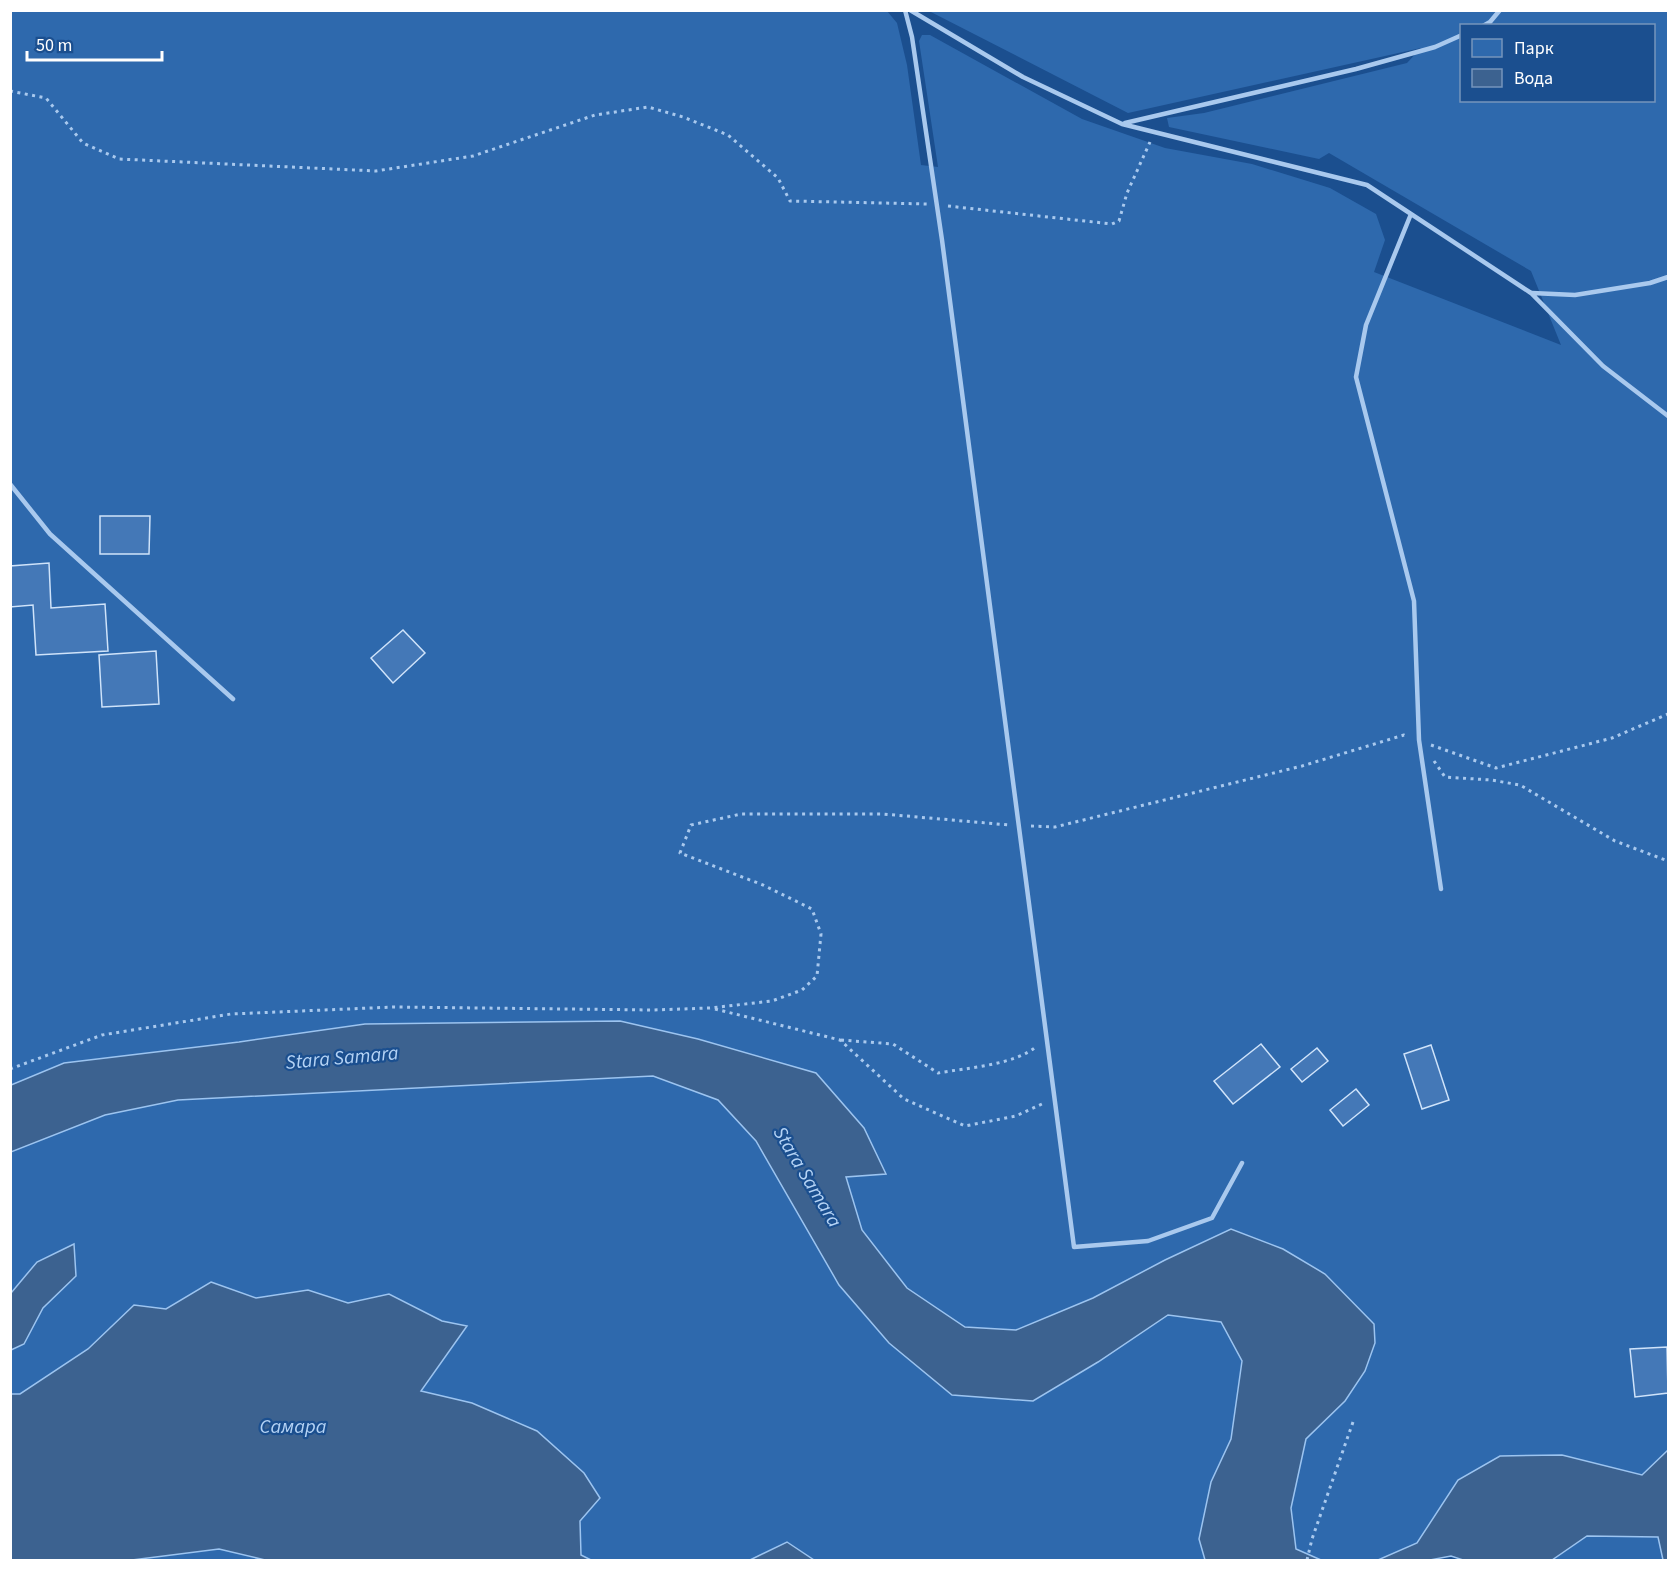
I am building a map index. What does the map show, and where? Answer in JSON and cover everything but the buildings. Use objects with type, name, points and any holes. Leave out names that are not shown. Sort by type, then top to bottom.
[{"type":"lane","points":[[905,10],[912,37],[937,205],[1074,1247],[1148,1241],[1212,1218],[1242,1163]]},
{"type":"lane","points":[[910,10],[1023,77],[1122,124],[1367,185],[1531,293],[1603,366],[1668,416]]},
{"type":"lane","points":[[1486,24],[1500,10]]},
{"type":"lane","points":[[1122,124],[1356,69],[1435,47],[1460,35]]},
{"type":"lane","points":[[1411,214],[1366,325],[1356,377],[1414,601],[1419,740],[1441,889]]},
{"type":"lane","points":[[1531,293],[1575,295],[1650,283],[1668,277]]},
{"type":"lane","points":[[10,484],[50,534],[232,699]]},
{"type":"path","points":[[10,91],[46,98],[83,143],[119,159],[376,171],[473,156],[595,115],[648,107],[683,117],[728,135],[778,178],[790,201],[937,205],[1112,225],[1119,221],[1127,193],[1148,149],[1153,132]]},
{"type":"path","points":[[10,1070],[102,1035],[231,1014],[394,1007],[653,1010],[710,1008],[772,1001],[802,990],[817,976],[821,934],[812,909],[763,885],[680,853],[691,825],[741,814],[883,814],[1055,827],[1302,766],[1404,735],[1496,768],[1612,738],[1668,714]]},
{"type":"path","points":[[1432,759],[1445,777],[1491,780],[1520,785],[1615,841],[1668,861]]},
{"type":"path","points":[[710,1008],[840,1040],[893,1044],[938,1073],[1028,1054],[1047,1037]]},
{"type":"path","points":[[840,1040],[904,1099],[965,1126],[1016,1116],[1055,1098]]},
{"type":"path","points":[[1307,1560],[1312,1539],[1353,1422]]},
{"type":"green space","points":[[11,11],[887,11],[897,23],[907,65],[921,165],[938,167],[919,41],[922,35],[930,35],[1082,119],[1165,148],[1252,164],[1330,188],[1376,214],[1385,240],[1374,272],[1561,345],[1531,271],[1329,153],[1319,159],[1169,127],[1167,118],[1204,113],[1407,63],[1421,48],[1128,113],[929,11],[1668,11],[1668,1450],[1642,1475],[1562,1455],[1437,1515],[1417,1543],[1378,1560],[1321,1560],[1296,1549],[1291,1508],[1306,1439],[1345,1401],[1165,1260],[1093,1298],[1016,1330],[965,1327],[907,1288],[862,1230],[846,1177],[885,1174],[864,1128],[816,1073],[698,1039],[620,1021],[365,1024],[64,1063],[11,1085]]},
{"type":"green space","points":[[653,1076],[718,1099],[756,1141],[839,1285],[1033,1401],[1098,1362],[1168,1315],[1221,1322],[1242,1361],[1231,1439],[1211,1482],[1199,1539],[1205,1560],[814,1560],[787,1542],[750,1560],[591,1560],[581,1555],[580,1521],[472,1403],[421,1392],[467,1326],[442,1321],[389,1294],[348,1303],[308,1290],[256,1298],[211,1283],[166,1309],[134,1305],[88,1349],[20,1394],[11,1394],[11,1350],[24,1344],[43,1308],[76,1276],[37,1262],[11,1293],[11,1152],[15,1149],[105,1115],[178,1100]]},
{"type":"green space","points":[[1587,1536],[1658,1537],[1663,1560],[1552,1560]]},
{"type":"green space","points":[[220,1549],[265,1560],[132,1560]]},
{"type":"water","name":"Stara Samara","points":[[620,1021],[698,1039],[816,1073],[864,1128],[886,1174],[846,1177],[862,1230],[907,1288],[965,1327],[1016,1330],[1093,1298],[1231,1229],[1283,1249],[1325,1274],[1374,1324],[1375,1343],[1365,1371],[1345,1401],[1306,1439],[1291,1508],[1296,1549],[1321,1560],[1205,1560],[1199,1539],[1211,1482],[1231,1439],[1242,1361],[1221,1322],[1168,1315],[1098,1362],[1033,1401],[952,1395],[889,1343],[839,1285],[756,1141],[718,1100],[653,1076],[178,1100],[105,1115],[11,1152],[11,1085],[64,1063],[365,1024]]},
{"type":"water","points":[[74,1244],[76,1276],[43,1308],[24,1344],[11,1350],[11,1293],[37,1262]]},
{"type":"water","name":"Самара","points":[[211,1282],[256,1298],[308,1290],[348,1303],[389,1294],[442,1321],[467,1326],[421,1391],[472,1403],[537,1431],[584,1473],[600,1498],[580,1521],[581,1555],[591,1560],[265,1560],[219,1549],[132,1560],[11,1560],[11,1394],[20,1394],[88,1349],[134,1305],[166,1309]]},
{"type":"water","points":[[1668,1450],[1668,1560],[1663,1560],[1658,1537],[1587,1536],[1552,1560],[1463,1560],[1451,1556],[1430,1560],[1378,1560],[1417,1543],[1458,1480],[1500,1456],[1562,1455],[1642,1475]]},
{"type":"water","points":[[787,1542],[814,1560],[750,1560]]}]
